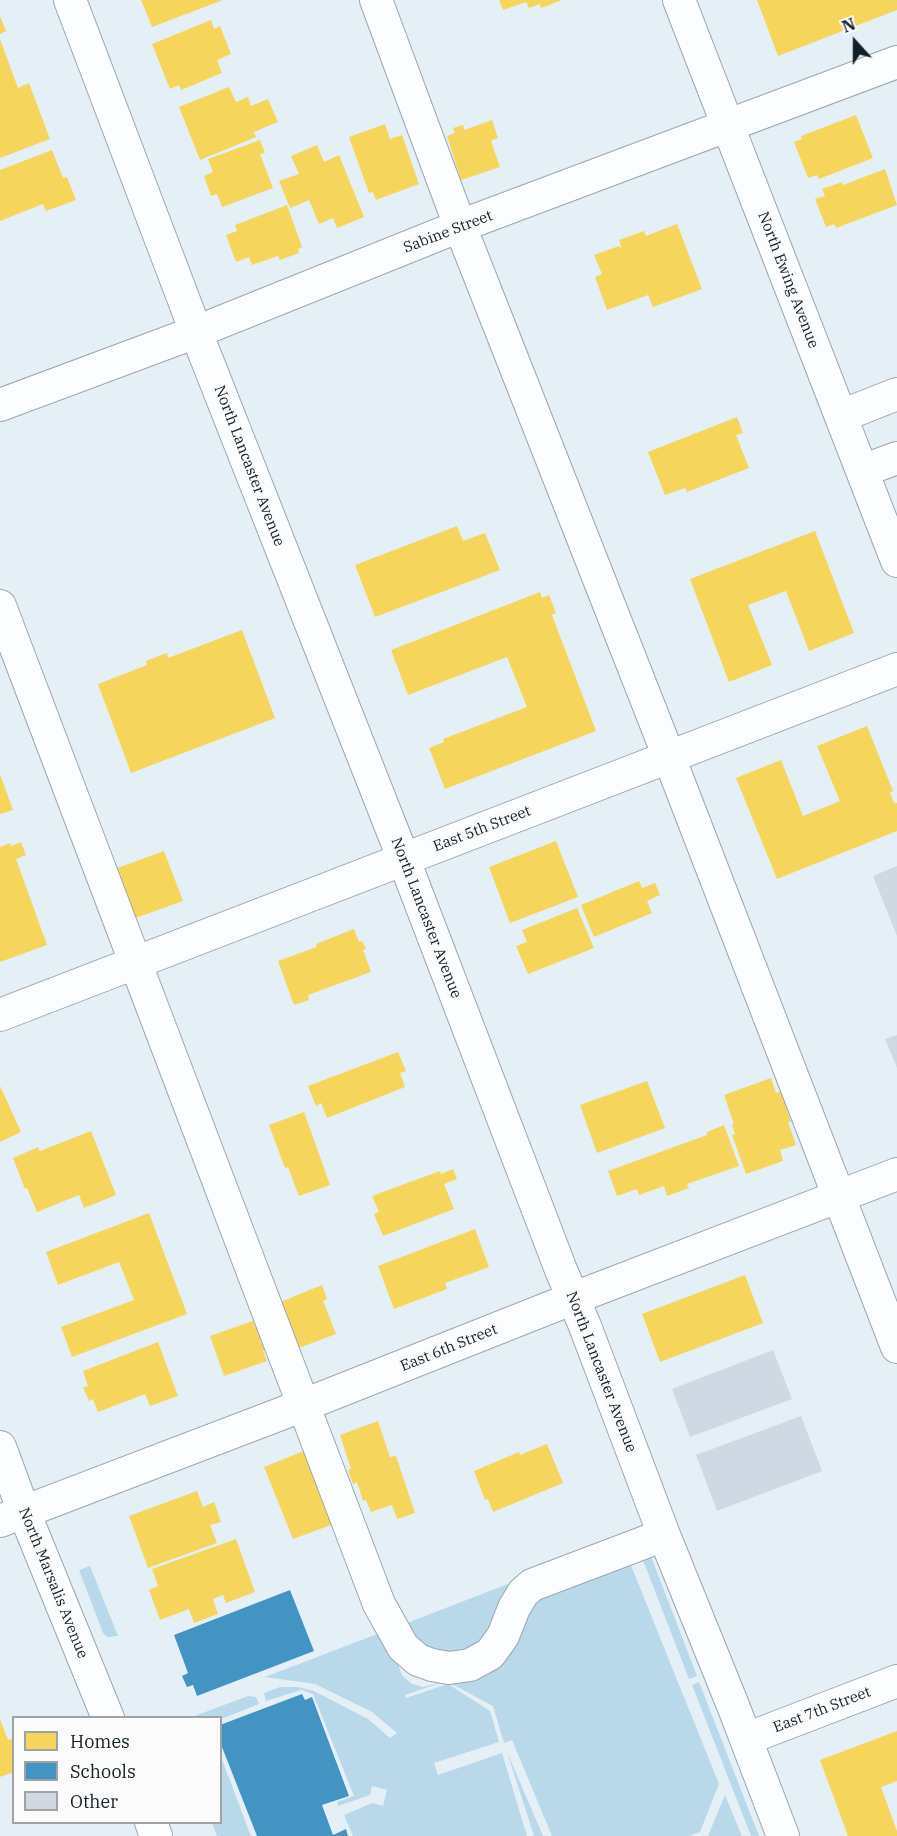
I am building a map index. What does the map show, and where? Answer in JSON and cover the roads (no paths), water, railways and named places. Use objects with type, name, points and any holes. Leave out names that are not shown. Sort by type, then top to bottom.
[{"type":"street","name":"North Lancaster Avenue","points":[[70,0],[196,332],[783,1836]]},
{"type":"street","points":[[376,0],[460,226],[669,757],[897,1347]]},
{"type":"street","name":"North Ewing Avenue","points":[[679,0],[897,561]]},
{"type":"street","name":"Sabine Street","points":[[0,405],[196,332],[460,226],[897,62]]},
{"type":"street","points":[[841,416],[897,394]]},
{"type":"street","points":[[862,471],[897,458]]},
{"type":"street","points":[[0,606],[380,1604],[403,1647],[418,1660],[432,1665],[449,1668],[470,1665],[490,1654],[503,1636],[514,1608],[523,1593],[532,1585],[664,1534]]},
{"type":"street","name":"East 5th Street","points":[[0,1015],[897,669]]},
{"type":"street","name":"East 6th Street","points":[[12,1517],[897,1174]]},
{"type":"street","name":"North Marsalis Avenue","points":[[0,1447],[12,1517],[107,1716]]},
{"type":"street","name":"East 7th Street","points":[[746,1739],[897,1681]]}]
